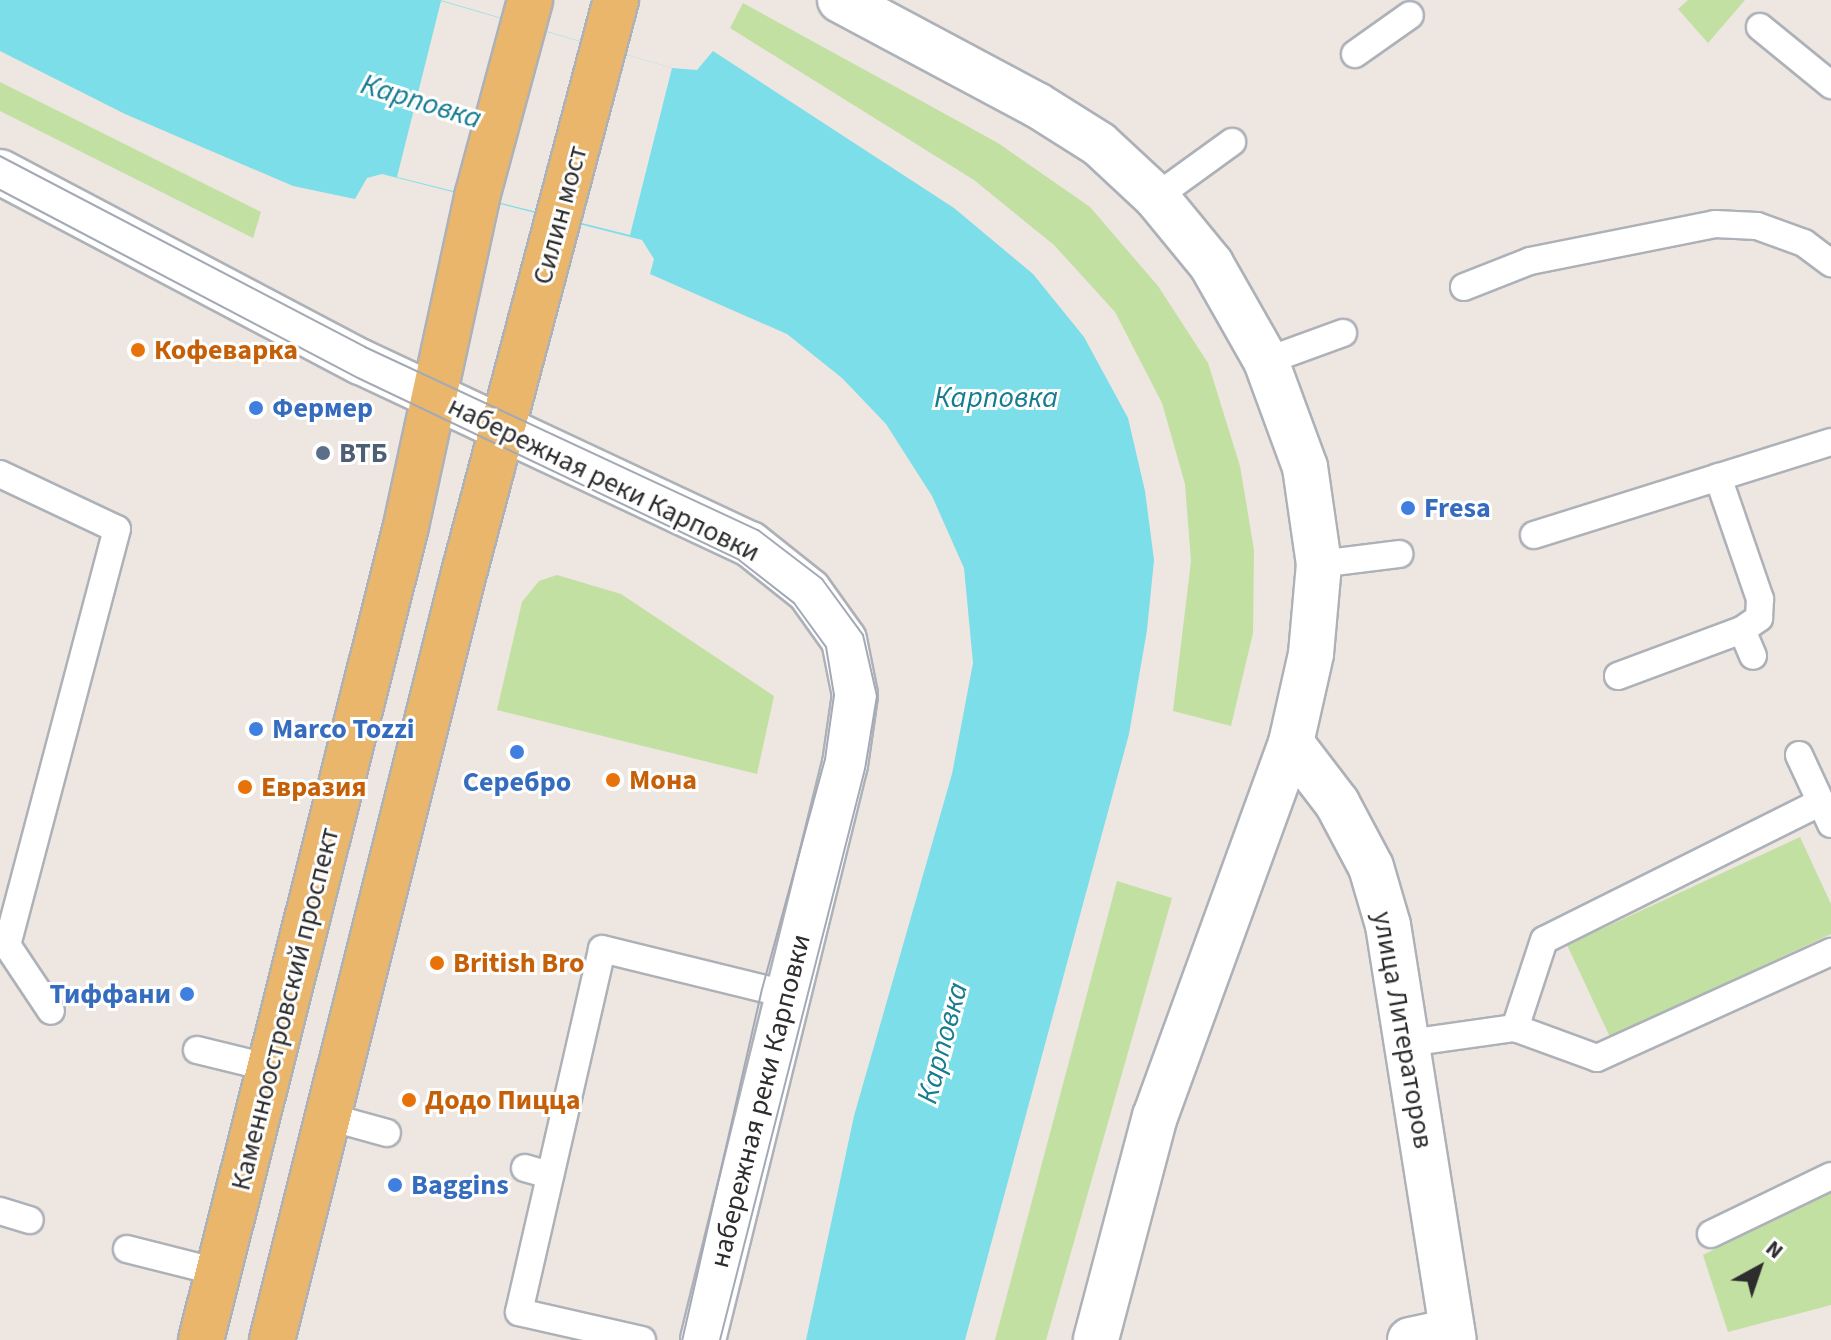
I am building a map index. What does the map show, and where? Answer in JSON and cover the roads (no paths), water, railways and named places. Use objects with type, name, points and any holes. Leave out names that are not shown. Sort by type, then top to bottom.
[{"type":"main road","name":"Силин мост","points":[[503,430],[616,0]]},
{"type":"main road","points":[[435,397],[477,197],[526,12]]},
{"type":"main road","name":"Каменноостровский проспект","points":[[201,1340],[271,1068],[435,397]]},
{"type":"main road","points":[[272,1340],[503,430]]},
{"type":"street","points":[[840,0],[1037,105],[1099,144],[1156,197],[1211,264],[1266,361],[1305,467],[1319,564],[1311,654],[1291,743],[1155,1116],[1096,1340]]},
{"type":"street","name":"набережная реки Карповки","points":[[0,172],[435,397],[750,544],[809,591],[844,640],[855,695],[845,764],[785,994],[703,1340]]},
{"type":"street","name":"улица Литераторов","points":[[1291,743],[1337,803],[1371,867],[1408,1043],[1453,1336]]},
{"type":"street","points":[[1410,1340],[1453,1336]]},
{"type":"lane","points":[[1355,54],[1410,15]]},
{"type":"lane","points":[[1760,27],[1831,85]]},
{"type":"lane","points":[[1156,197],[1232,142]]},
{"type":"lane","points":[[1464,287],[1530,261],[1715,224],[1757,226],[1804,243],[1831,263]]},
{"type":"lane","points":[[1266,361],[1343,333]]},
{"type":"lane","points":[[1534,535],[1831,442]]},
{"type":"lane","points":[[0,474],[117,529],[4,944],[51,1011]]},
{"type":"lane","points":[[1618,676],[1742,630],[1759,618],[1760,599],[1718,477]]},
{"type":"lane","points":[[1319,564],[1399,554]]},
{"type":"lane","points":[[1742,630],[1753,656]]},
{"type":"lane","points":[[1515,1028],[1544,940],[1826,813],[1799,755]]},
{"type":"lane","points":[[642,1340],[519,1312],[537,1172],[602,949],[785,994]]},
{"type":"lane","points":[[1408,1043],[1515,1028],[1597,1058],[1831,952]]},
{"type":"lane","points":[[197,1050],[271,1068]]},
{"type":"lane","points":[[329,1117],[387,1133]]},
{"type":"lane","points":[[1711,1234],[1831,1176]]},
{"type":"lane","points":[[0,1211],[30,1220]]},
{"type":"lane","points":[[127,1249],[218,1272]]},
{"type":"water","name":"Карповка","points":[[0,0],[440,0],[672,68],[697,70],[713,51],[954,208],[1033,274],[1084,337],[1128,418],[1145,491],[1154,560],[1147,630],[1129,734],[965,1340],[806,1340],[854,1116],[952,774],[973,663],[964,568],[932,496],[886,424],[842,378],[787,334],[650,274],[654,259],[642,240],[382,174],[367,178],[355,199],[293,186],[125,114],[0,51]]},
{"type":"tram line","points":[[0,156],[365,347],[758,530],[822,579],[863,635],[877,696],[865,769],[720,1340]]},
{"type":"tram line","points":[[0,190],[358,378],[739,560],[794,603],[826,647],[834,695],[825,759],[762,989],[682,1340]]},
{"type":"place","name":"Кофеварка","points":[[138,350]]},
{"type":"place","name":"Фермер","points":[[256,408]]},
{"type":"place","name":"ВТБ","points":[[323,453]]},
{"type":"place","name":"Fresa","points":[[1408,508]]},
{"type":"place","name":"Marco Tozzi","points":[[256,729]]},
{"type":"place","name":"Серебро","points":[[517,752]]},
{"type":"place","name":"Мона","points":[[613,780]]},
{"type":"place","name":"Евразия","points":[[245,787]]},
{"type":"place","name":"British Bro","points":[[437,963]]},
{"type":"place","name":"Тиффани","points":[[187,994]]},
{"type":"place","name":"Додо Пицца","points":[[409,1100]]},
{"type":"place","name":"Baggins","points":[[395,1185]]}]
